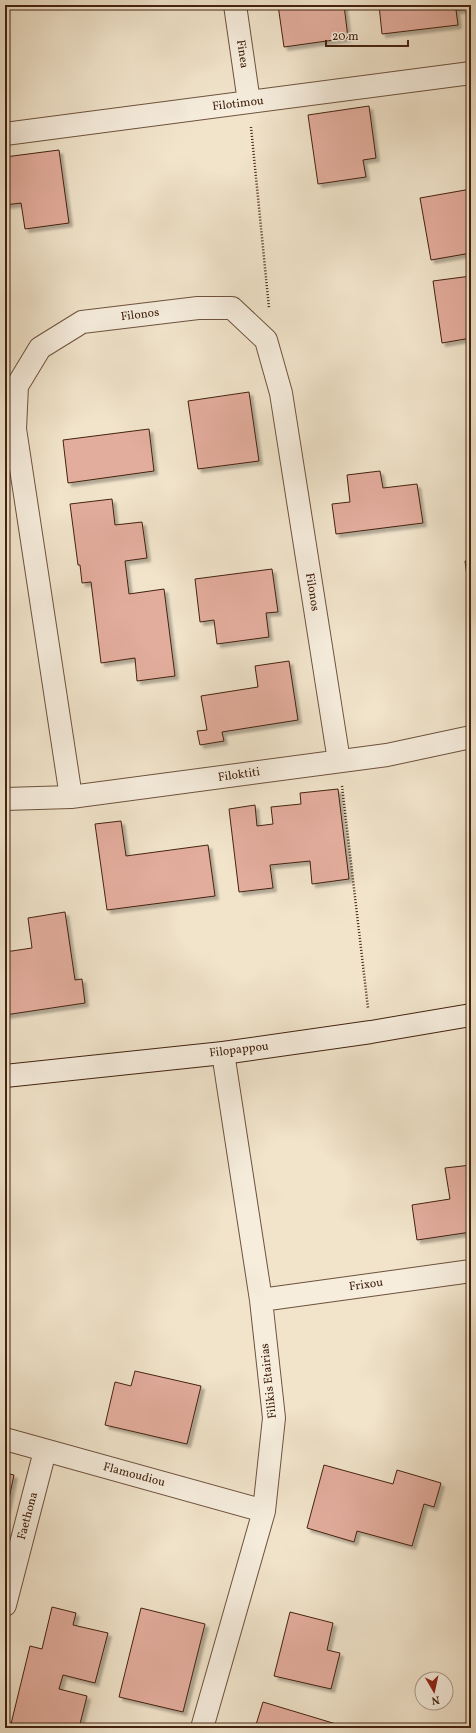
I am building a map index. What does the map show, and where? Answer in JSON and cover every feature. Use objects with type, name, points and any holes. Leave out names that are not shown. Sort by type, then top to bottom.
[{"type":"street","name":"Finea","points":[[235,5],[248,102]]},
{"type":"street","name":"Filotimou","points":[[5,134],[471,73]]},
{"type":"street","name":"Filonos","points":[[71,797],[15,428],[17,386],[40,348],[82,322],[198,308],[232,308],[266,340],[281,393],[339,761]]},
{"type":"street","name":"Filoktiti","points":[[5,799],[71,797],[387,755],[471,737]]},
{"type":"street","name":"Filopappou","points":[[5,1076],[223,1053],[371,1032],[471,1015]]},
{"type":"street","name":"Filikis Etairias","points":[[202,1728],[264,1511],[274,1418],[261,1300],[223,1053]]},
{"type":"street","name":"Frixou","points":[[261,1300],[471,1270]]},
{"type":"street","name":"Flamoudiou","points":[[5,1439],[264,1511]]},
{"type":"street","name":"Faethona","points":[[5,1605],[45,1451]]},
{"type":"path","points":[[248,102],[270,307],[253,327]]},
{"type":"path","points":[[339,761],[371,1032]]},
{"type":"building","points":[[278,5],[308,5],[309,9],[344,5],[348,38],[284,47]]},
{"type":"building","points":[[379,5],[471,5],[471,9],[456,10],[458,25],[382,34]]},
{"type":"building","points":[[369,106],[376,158],[363,160],[366,177],[318,184],[308,115]]},
{"type":"building","points":[[59,150],[69,223],[25,229],[21,203],[5,205],[5,157]]},
{"type":"building","points":[[471,189],[471,253],[431,260],[420,198]]},
{"type":"building","points":[[471,276],[471,338],[442,343],[433,281]]},
{"type":"building","points":[[249,392],[259,461],[198,469],[188,401]]},
{"type":"building","points":[[149,429],[154,471],[68,483],[63,440]]},
{"type":"building","points":[[380,471],[383,488],[417,484],[423,523],[336,534],[332,504],[350,502],[347,475]]},
{"type":"building","points":[[112,499],[115,525],[142,522],[147,558],[125,561],[129,594],[164,589],[175,676],[137,681],[135,658],[101,663],[91,582],[82,583],[80,565],[78,565],[70,504]]},
{"type":"building","points":[[471,560],[471,608],[465,561]]},
{"type":"building","points":[[272,569],[278,612],[266,613],[269,637],[217,644],[214,620],[200,622],[195,579]]},
{"type":"building","points":[[289,661],[298,720],[222,732],[224,741],[200,745],[197,731],[207,730],[201,696],[258,687],[255,666]]},
{"type":"building","points":[[338,789],[349,879],[312,884],[310,861],[270,865],[273,888],[239,892],[229,809],[255,805],[257,826],[273,824],[271,807],[301,804],[300,793]]},
{"type":"building","points":[[121,821],[126,856],[208,845],[215,896],[107,910],[95,824]]},
{"type":"building","points":[[65,912],[75,980],[82,979],[85,1003],[5,1015],[5,952],[32,948],[28,918]]},
{"type":"building","points":[[471,1165],[471,1232],[417,1240],[412,1205],[450,1199],[445,1168]]},
{"type":"building","points":[[135,1371],[201,1386],[187,1444],[105,1425],[115,1382],[131,1386]]},
{"type":"building","points":[[324,1465],[393,1484],[397,1470],[441,1483],[434,1507],[424,1504],[412,1546],[357,1531],[354,1542],[307,1528]]},
{"type":"building","points":[[5,1473],[14,1475],[5,1517]]},
{"type":"building","points":[[52,1607],[76,1613],[73,1625],[108,1633],[95,1683],[63,1675],[59,1689],[87,1696],[79,1728],[10,1728],[30,1646],[42,1649]]},
{"type":"building","points":[[141,1608],[205,1624],[183,1712],[119,1697]]},
{"type":"building","points":[[290,1612],[333,1623],[327,1650],[340,1653],[331,1689],[274,1676]]},
{"type":"building","points":[[263,1702],[346,1727],[346,1728],[255,1728]]}]
